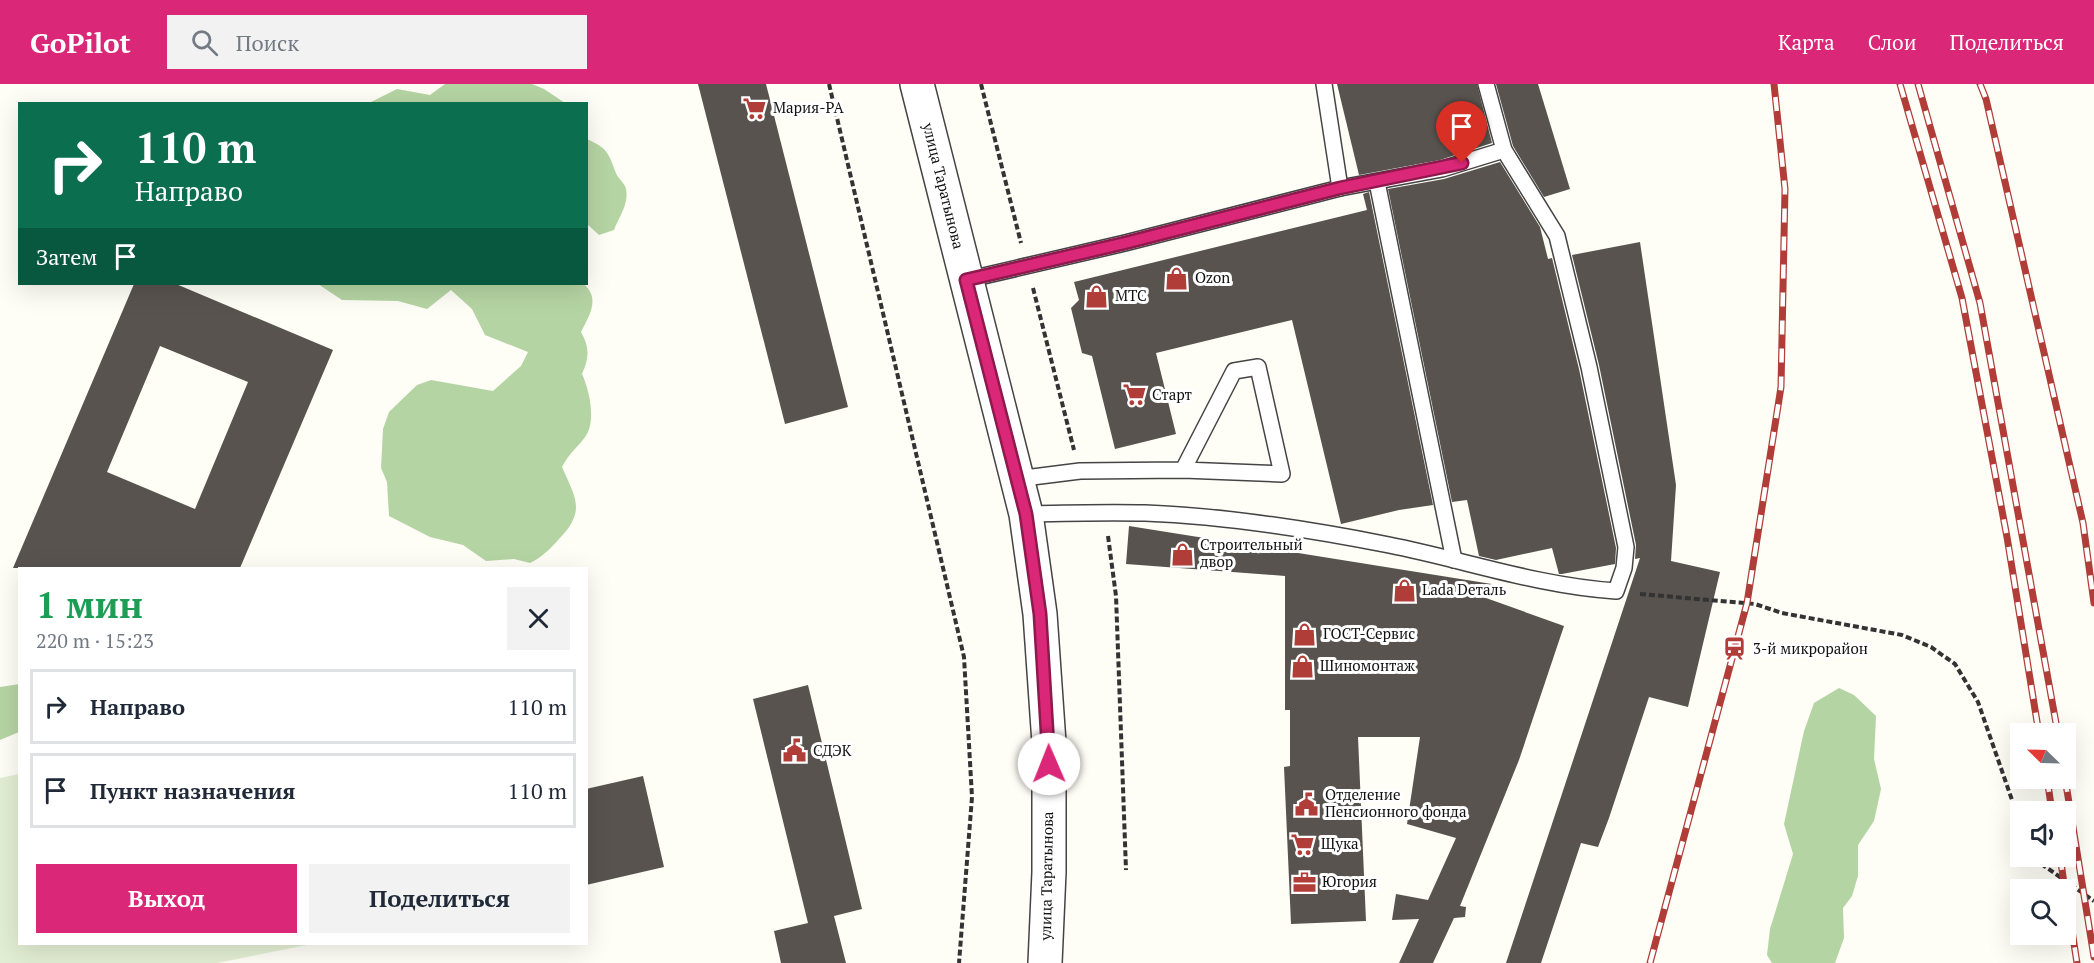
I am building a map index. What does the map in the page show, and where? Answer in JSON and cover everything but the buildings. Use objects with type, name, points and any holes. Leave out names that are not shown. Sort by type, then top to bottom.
[{"type":"street","name":"улица Таратынова","points":[[917,84],[1026,514],[1040,614],[1049,743],[1046,963]]},
{"type":"lane","points":[[1324,84],[1340,188]]},
{"type":"lane","points":[[1026,514],[1104,512],[1222,518],[1308,530],[1584,589],[1616,591],[1624,568],[1626,547],[1589,367],[1557,236],[1504,150],[1486,84]]},
{"type":"lane","points":[[966,280],[1125,243],[1340,188],[1442,169],[1504,150]]},
{"type":"lane","points":[[1377,182],[1454,560]]},
{"type":"lane","points":[[1016,479],[1080,471],[1183,470],[1282,474],[1258,368],[1233,371],[1183,470]]},
{"type":"path","points":[[829,84],[964,657],[972,797],[960,963]]},
{"type":"path","points":[[1104,512],[1116,596],[1126,870]]},
{"type":"path","points":[[1616,591],[1662,598],[1755,604],[1782,613],[1902,636],[1932,647],[1955,664],[1978,702],[2012,801]]},
{"type":"path","points":[[2046,867],[2094,901]]},
{"type":"green space","points":[[445,84],[532,84],[564,102],[371,102],[397,89],[430,95]]},
{"type":"green space","points":[[588,140],[606,152],[627,195],[614,230],[599,235],[588,225]]},
{"type":"green space","points":[[320,285],[585,285],[589,290],[592,295],[592,307],[581,332],[587,348],[587,358],[582,374],[590,403],[590,426],[586,436],[562,467],[574,496],[576,512],[567,529],[546,552],[530,563],[514,559],[486,561],[463,545],[430,537],[389,516],[387,482],[381,468],[383,429],[389,412],[417,385],[431,380],[493,391],[521,366],[528,352],[485,335],[472,309],[451,290],[427,309],[398,301],[342,300]]},
{"type":"green space","points":[[18,684],[18,732],[0,740],[0,687]]},
{"type":"green space","points":[[1839,688],[1854,695],[1876,716],[1874,759],[1881,789],[1874,821],[1858,845],[1858,876],[1852,896],[1843,908],[1844,938],[1835,963],[1772,963],[1767,955],[1770,929],[1793,854],[1784,824],[1804,731],[1814,703]]},
{"type":"green space","points":[[18,774],[18,945],[307,945],[217,963],[0,963],[0,778]]},
{"type":"railway","points":[[1650,963],[1747,603],[1781,387],[1785,189],[1774,84]]},
{"type":"railway","points":[[1900,84],[1962,298],[2007,537],[2037,723]]},
{"type":"railway","points":[[1918,84],[1980,303],[2056,723]]},
{"type":"railway","points":[[1980,84],[1986,99],[2083,523],[2094,603]]},
{"type":"railway","points":[[2049,789],[2050,801]]},
{"type":"railway","points":[[2067,789],[2094,957]]},
{"type":"railway","points":[[2062,867],[2063,879]]},
{"type":"railway","points":[[2074,945],[2077,963]]},
{"type":"place","name":"Мария-РА","points":[[755,108]]},
{"type":"place","name":"Ozon","points":[[1177,278]]},
{"type":"place","name":"МТС","points":[[1097,296]]},
{"type":"place","name":"Старт","points":[[1134,395]]},
{"type":"place","name":"Строительный двор","points":[[1182,554]]},
{"type":"place","name":"Lada Dеталь","points":[[1404,590]]},
{"type":"place","name":"ГОСТ-Сервис","points":[[1305,634]]},
{"type":"place","name":"3-й микрорайон","points":[[1735,649]]},
{"type":"place","name":"Шиномонтаж","points":[[1302,666]]},
{"type":"place","name":"СДЭК","points":[[795,751]]},
{"type":"place","name":"Отделение Пенсионного фонда","points":[[1307,804]]},
{"type":"place","name":"Щука","points":[[1303,844]]},
{"type":"place","name":"Югория","points":[[1304,882]]},
{"type":"route","points":[[1049,764],[1040,614],[1026,514],[966,280],[1026,264],[1125,243],[1340,188],[1442,169],[1462,163]]}]
